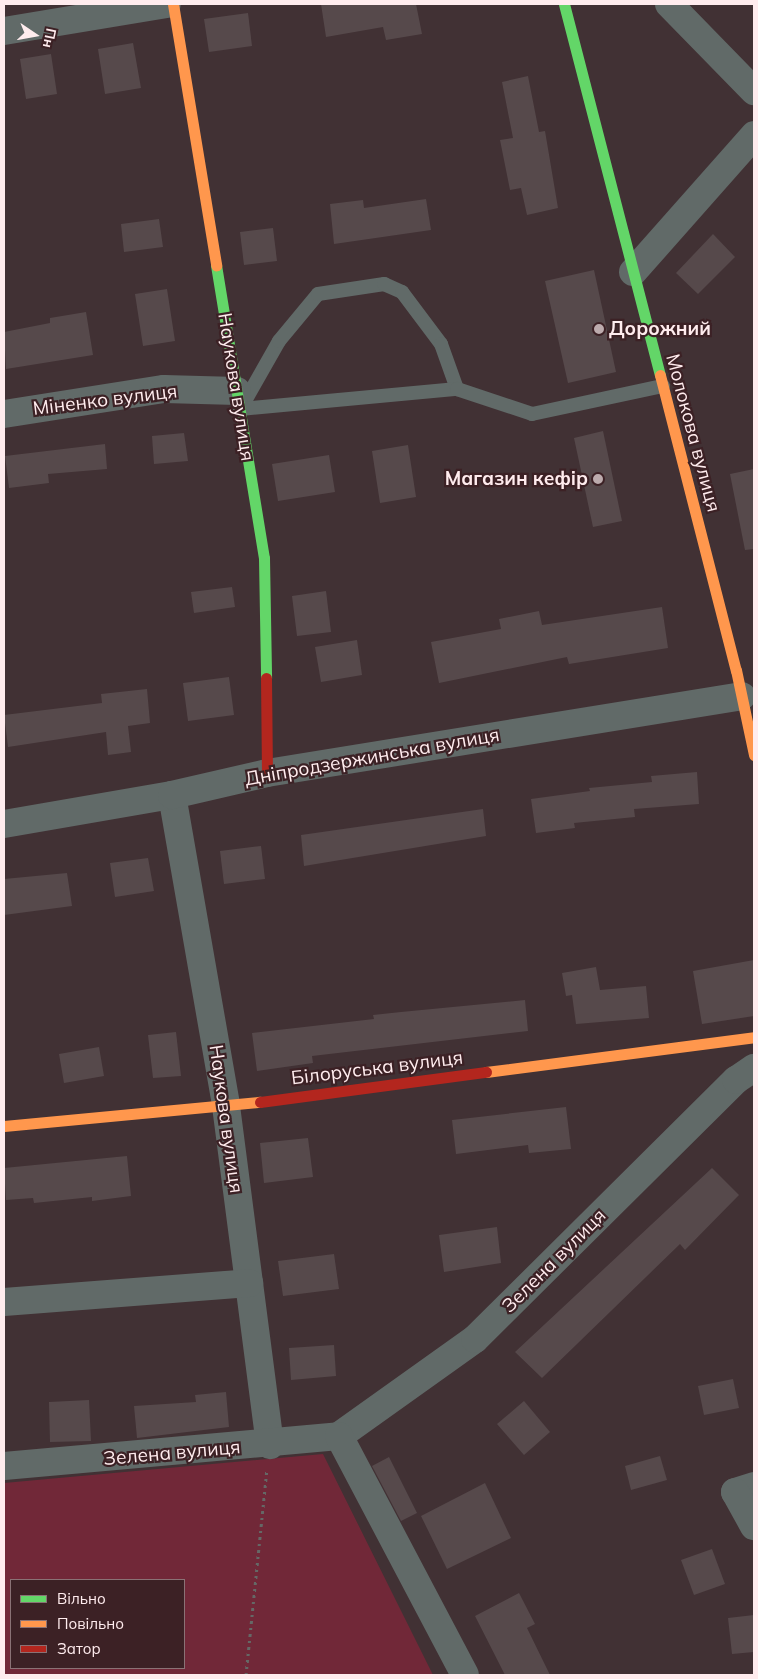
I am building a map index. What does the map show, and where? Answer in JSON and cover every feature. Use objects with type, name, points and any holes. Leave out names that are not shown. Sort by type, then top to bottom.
[{"type":"street","points":[[4,31],[167,4]]},
{"type":"street","name":"Наукова вулиця","points":[[173,4],[264,558],[267,773]]},
{"type":"street","name":"Молокова вулиця","points":[[564,4],[739,683],[754,756]]},
{"type":"street","points":[[668,4],[754,91]]},
{"type":"street","points":[[633,272],[754,136]]},
{"type":"street","name":"Міненко вулиця","points":[[4,414],[164,390],[239,400]]},
{"type":"street","name":"Дніпродзержинська вулиця","points":[[4,824],[172,795],[267,773],[739,683]]},
{"type":"street","name":"Наукова вулиця","points":[[172,795],[226,1106],[270,1445]]},
{"type":"street","name":"Білоруська вулиця","points":[[4,1126],[226,1106],[754,1037]]},
{"type":"street","name":"Зелена вулиця","points":[[4,1466],[270,1445],[339,1436],[475,1339],[736,1080],[754,1068]]},
{"type":"street","points":[[4,1302],[249,1283]]},
{"type":"street","points":[[339,1436],[465,1675]]},
{"type":"street","points":[[754,1486],[735,1492],[754,1526]]},
{"type":"lane","points":[[239,400],[279,341],[318,294],[384,284],[402,292],[441,344],[457,388]]},
{"type":"lane","points":[[239,400],[457,388],[532,414],[663,386]]},
{"type":"lane","points":[[739,683],[754,668]]},
{"type":"path","points":[[246,1675],[270,1445]]},
{"type":"shaded area","points":[[323,1454],[433,1675],[4,1675],[4,1483]]},
{"type":"building","points":[[321,4],[416,4],[422,34],[386,40],[383,27],[326,37]]},
{"type":"building","points":[[248,13],[252,46],[209,52],[204,19]]},
{"type":"building","points":[[133,43],[141,88],[105,94],[98,49]]},
{"type":"building","points":[[51,54],[57,94],[26,99],[20,59]]},
{"type":"building","points":[[528,76],[539,132],[545,131],[558,208],[527,215],[521,188],[510,190],[500,140],[513,138],[502,82]]},
{"type":"building","points":[[426,199],[431,230],[334,244],[330,204],[363,200],[364,208]]},
{"type":"building","points":[[159,219],[163,247],[124,252],[121,224]]},
{"type":"building","points":[[273,228],[277,261],[244,265],[240,232]]},
{"type":"building","points":[[713,234],[735,257],[698,294],[676,273]]},
{"type":"building","points":[[594,270],[616,372],[568,383],[545,281]]},
{"type":"building","points":[[167,289],[175,341],[143,346],[135,294]]},
{"type":"building","points":[[86,312],[93,355],[6,369],[4,332],[50,323],[50,318]]},
{"type":"building","name":"Магазин кефір","points":[[603,431],[622,521],[593,527],[574,438]]},
{"type":"building","points":[[184,433],[188,461],[154,464],[152,436]]},
{"type":"building","points":[[105,444],[107,469],[48,474],[49,483],[9,488],[5,456]]},
{"type":"building","points":[[408,445],[416,497],[380,503],[372,451]]},
{"type":"building","points":[[329,455],[335,492],[278,501],[272,464]]},
{"type":"building","points":[[754,469],[754,549],[745,550],[730,474]]},
{"type":"building","points":[[232,587],[235,607],[194,613],[191,592]]},
{"type":"building","points":[[326,591],[331,632],[297,636],[292,596]]},
{"type":"building","points":[[662,607],[668,648],[569,664],[567,657],[439,683],[431,642],[501,629],[499,619],[539,611],[542,625]]},
{"type":"building","points":[[357,640],[362,675],[321,682],[315,647]]},
{"type":"building","points":[[229,677],[234,715],[188,721],[183,683]]},
{"type":"building","points":[[147,689],[150,723],[128,726],[131,752],[108,755],[106,732],[8,747],[4,715],[102,703],[101,694]]},
{"type":"building","points":[[697,772],[699,804],[634,809],[635,817],[574,823],[575,828],[536,833],[531,799],[590,791],[589,788],[652,782],[651,776]]},
{"type":"building","points":[[483,809],[486,836],[304,866],[301,835]]},
{"type":"building","points":[[261,846],[265,879],[224,884],[220,851]]},
{"type":"building","points":[[148,858],[154,891],[115,897],[110,863]]},
{"type":"building","points":[[67,873],[72,906],[4,915],[4,879]]},
{"type":"building","points":[[754,960],[754,1016],[702,1024],[693,971]]},
{"type":"building","points":[[596,967],[600,990],[646,986],[649,1018],[576,1024],[572,995],[566,996],[562,973]]},
{"type":"building","points":[[525,1000],[528,1031],[312,1056],[313,1063],[257,1071],[252,1033],[374,1019],[373,1015]]},
{"type":"building","points":[[176,1032],[181,1076],[153,1078],[148,1035]]},
{"type":"building","points":[[99,1047],[104,1076],[64,1083],[59,1054]]},
{"type":"building","points":[[566,1107],[571,1149],[529,1153],[528,1145],[456,1154],[452,1120]]},
{"type":"building","points":[[308,1138],[313,1177],[264,1183],[260,1143]]},
{"type":"building","points":[[127,1156],[131,1196],[92,1201],[92,1197],[34,1203],[33,1198],[6,1200],[4,1168]]},
{"type":"building","points":[[712,1168],[739,1195],[685,1250],[680,1244],[542,1378],[515,1352]]},
{"type":"building","points":[[497,1227],[501,1263],[444,1272],[439,1235]]},
{"type":"building","points":[[334,1254],[339,1289],[283,1296],[278,1261]]},
{"type":"building","points":[[334,1345],[336,1376],[291,1380],[289,1348]]},
{"type":"building","points":[[733,1379],[739,1408],[704,1415],[698,1386]]},
{"type":"building","points":[[226,1392],[229,1427],[137,1438],[134,1406],[196,1402],[195,1395]]},
{"type":"building","points":[[89,1400],[91,1441],[50,1442],[49,1402]]},
{"type":"building","points":[[524,1401],[550,1432],[524,1455],[497,1424]]},
{"type":"building","points":[[660,1456],[667,1480],[631,1490],[625,1466]]},
{"type":"building","points":[[389,1457],[417,1513],[401,1521],[372,1466]]},
{"type":"building","points":[[485,1483],[511,1538],[447,1569],[421,1516]]},
{"type":"building","points":[[712,1549],[725,1584],[694,1595],[681,1560]]},
{"type":"building","points":[[519,1593],[535,1624],[527,1628],[550,1675],[505,1675],[475,1616]]},
{"type":"building","points":[[754,1615],[754,1652],[732,1654],[728,1618]]},
{"type":"traffic: fast","points":[[564,4],[660,375]]},
{"type":"traffic: fast","points":[[216,265],[264,558],[266,678]]},
{"type":"traffic: slow","points":[[173,4],[216,265]]},
{"type":"traffic: slow","points":[[660,375],[736,670],[754,755]]},
{"type":"traffic: slow","points":[[486,1072],[754,1037]]},
{"type":"traffic: slow","points":[[4,1126],[260,1102]]},
{"type":"traffic: jam","points":[[266,678],[267,773]]},
{"type":"traffic: jam","points":[[260,1102],[486,1072]]},
{"type":"place","name":"Дорожний","points":[[599,329]]},
{"type":"place","name":"Магазин кефір","points":[[598,479]]}]
